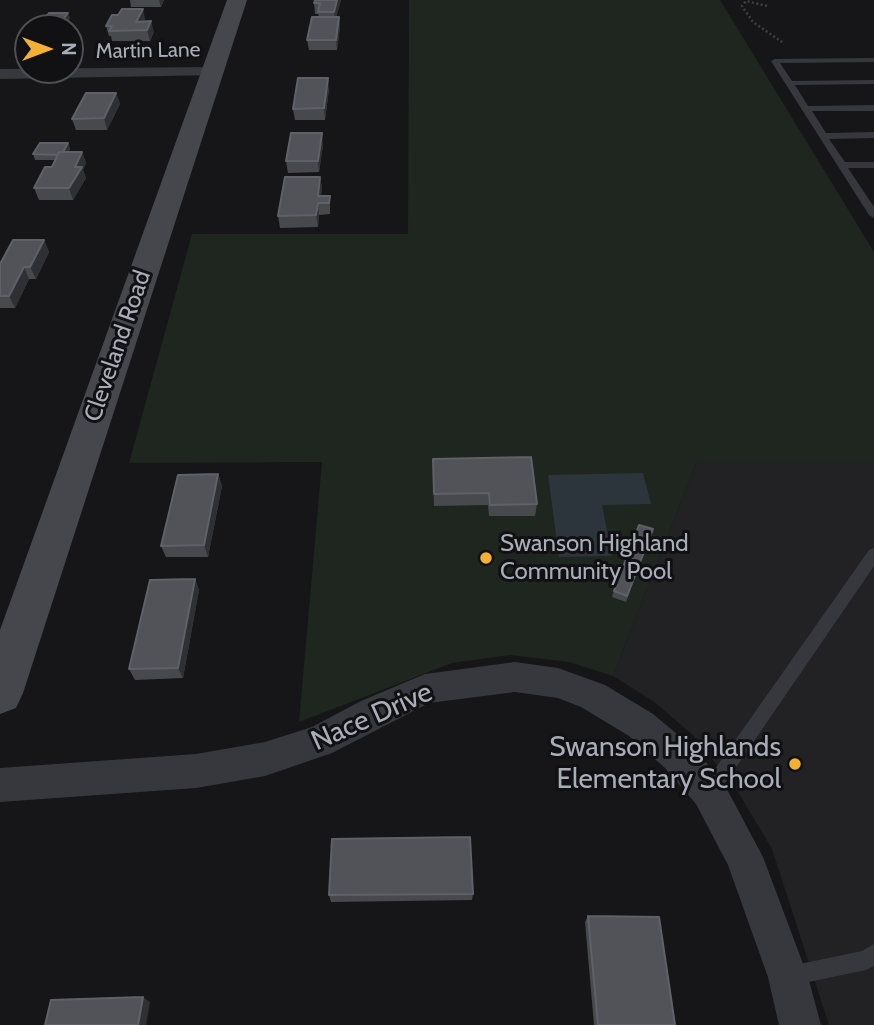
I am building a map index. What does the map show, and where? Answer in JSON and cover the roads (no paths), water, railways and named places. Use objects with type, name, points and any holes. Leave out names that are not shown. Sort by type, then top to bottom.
[{"type":"main road","name":"Cleveland Road","points":[[0,693],[237,0]]},
{"type":"street","name":"Martin Lane","points":[[0,74],[212,72]]},
{"type":"street","name":"Nace Drive","points":[[0,785],[196,771],[264,760],[320,741],[373,712],[425,689],[459,682],[515,677],[558,683],[593,696],[641,725],[677,756],[709,792],[744,857],[788,977],[800,1025]]},
{"type":"lane","points":[[874,60],[775,61],[874,215]]},
{"type":"lane","points":[[789,83],[874,82]]},
{"type":"lane","points":[[806,109],[874,108]]},
{"type":"lane","points":[[823,136],[874,135]]},
{"type":"lane","points":[[842,165],[874,164]]},
{"type":"lane","points":[[862,197],[874,197]]},
{"type":"lane","points":[[709,792],[874,554]]},
{"type":"lane","points":[[788,977],[866,960],[874,954]]},
{"type":"place","name":"Swanson Highland Community Pool","points":[[486,558]]},
{"type":"place","name":"Swanson Highlands Elementary School","points":[[795,764]]}]
